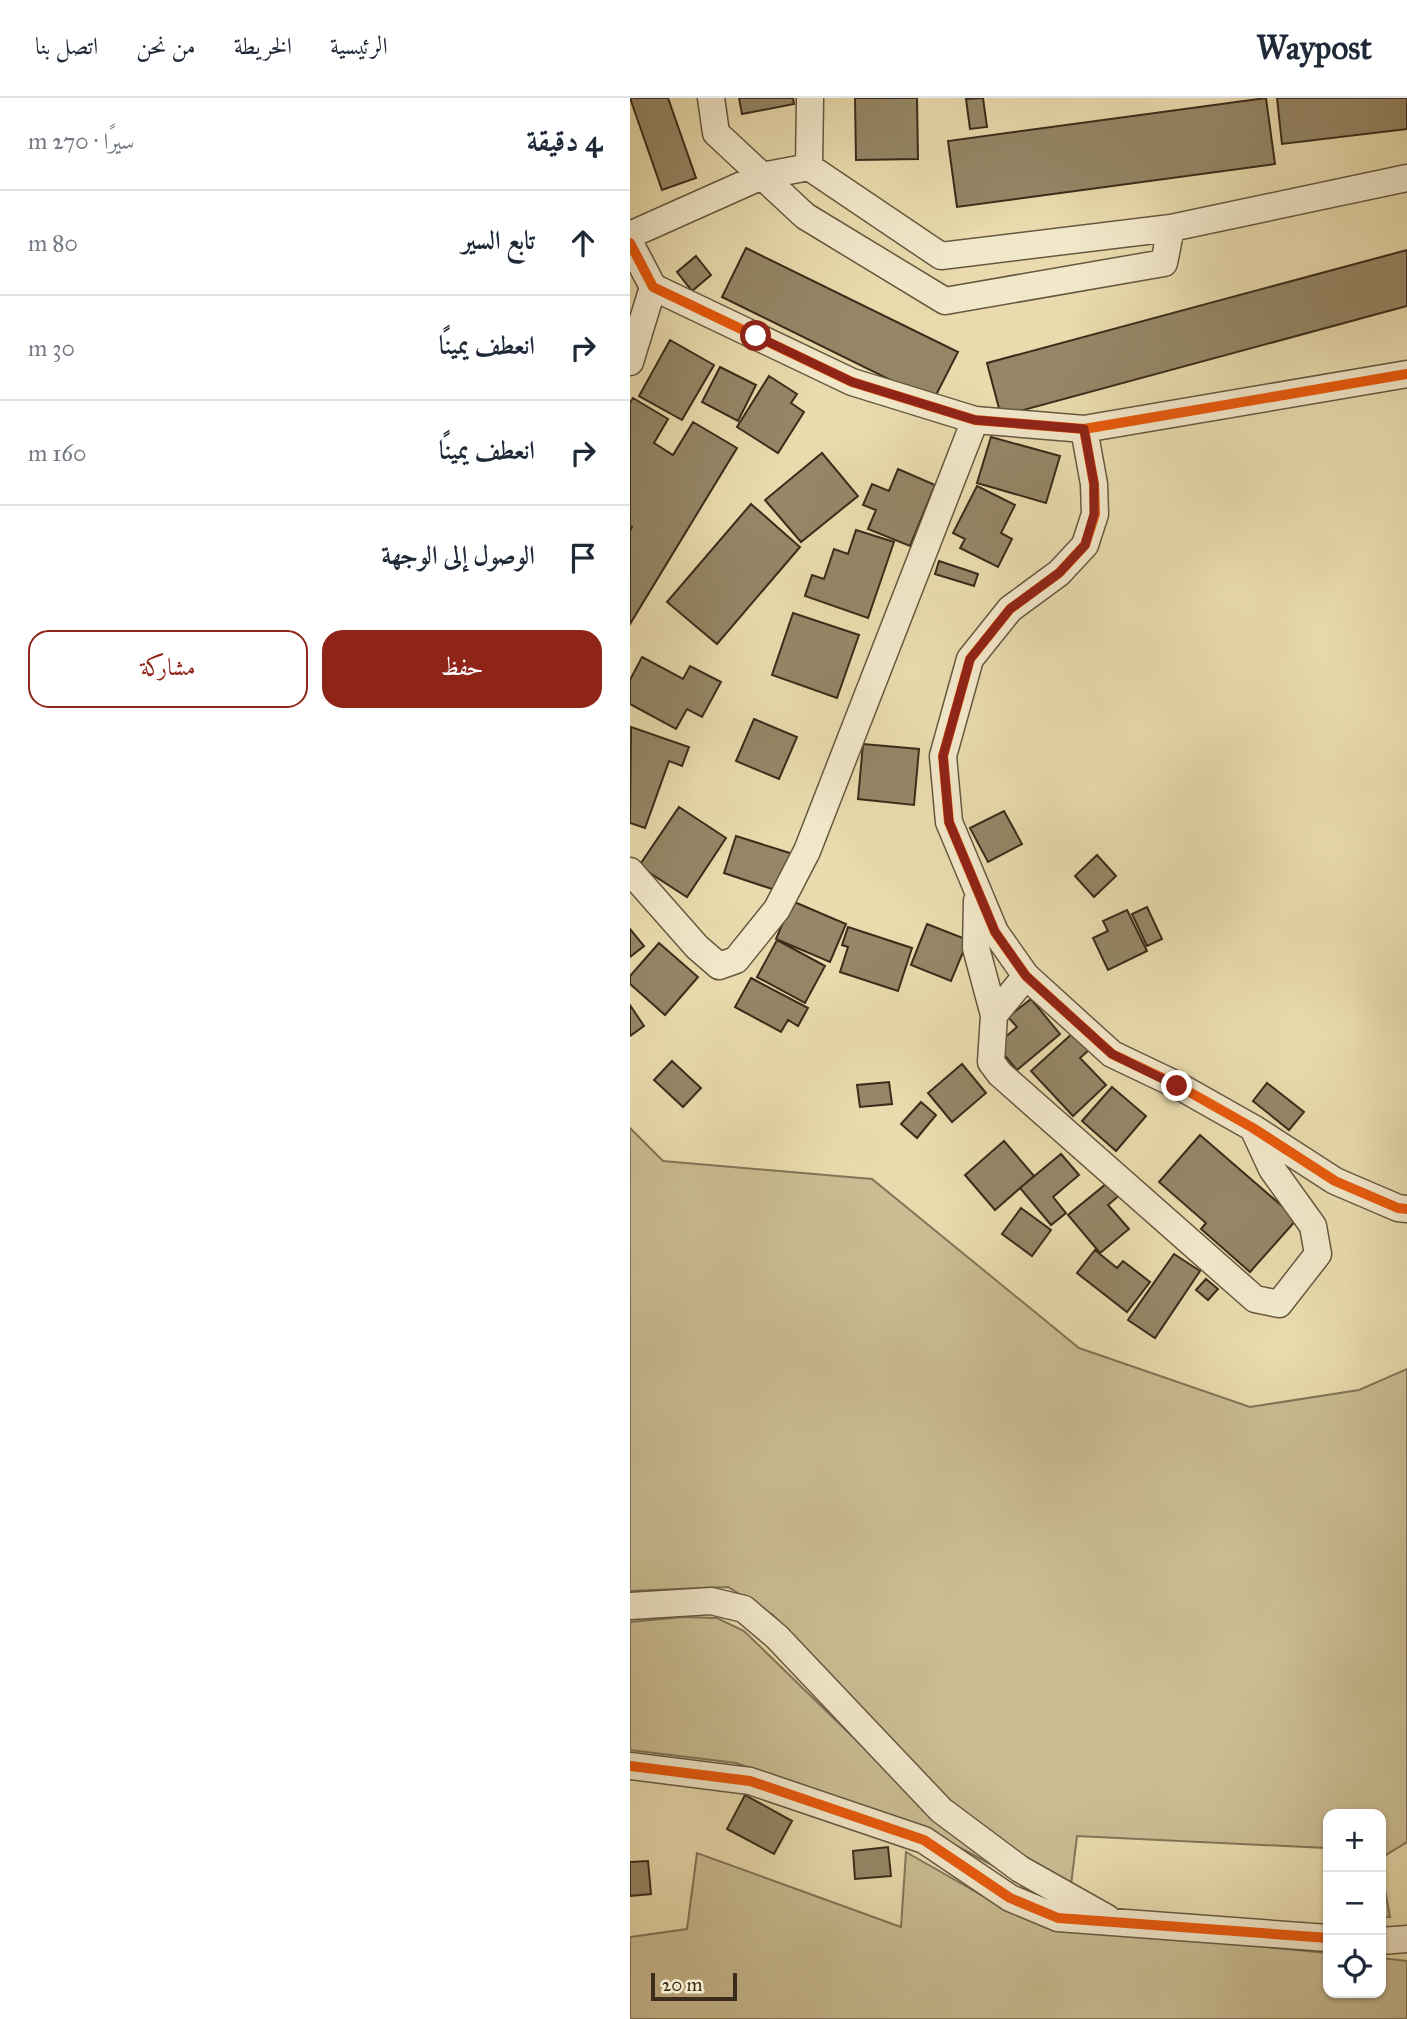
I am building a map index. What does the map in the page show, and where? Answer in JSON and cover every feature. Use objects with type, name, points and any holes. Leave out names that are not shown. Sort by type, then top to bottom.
[{"type":"street","points":[[711,98],[716,133],[805,216],[944,301],[1164,263],[1171,228]]},
{"type":"street","points":[[809,167],[810,98]]},
{"type":"street","points":[[630,235],[762,176],[809,167],[941,256],[1171,228],[1407,178]]},
{"type":"street","points":[[630,243],[653,287],[852,382],[975,420],[1084,429],[1407,374]]},
{"type":"street","points":[[630,362],[653,287]]},
{"type":"street","points":[[630,871],[697,947],[719,967],[736,960],[777,909],[807,851],[975,420]]},
{"type":"street","points":[[1084,429],[1094,484],[1094,514],[1085,545],[1059,573],[1010,609],[970,659],[943,756],[949,822],[995,932],[1026,976],[1112,1054],[1253,1128],[1335,1181],[1398,1208],[1407,1209]]},
{"type":"street","points":[[978,890],[976,948],[994,1015],[991,1062],[1000,1074],[1255,1299],[1279,1304],[1318,1254],[1313,1226],[1272,1169],[1253,1128]]},
{"type":"street","points":[[994,1015],[1026,976]]},
{"type":"street","points":[[630,1606],[711,1601],[744,1609],[777,1637],[942,1810],[1020,1869],[1111,1921]]},
{"type":"street","points":[[630,1766],[750,1781],[924,1840],[1010,1898],[1058,1918],[1323,1938]]},
{"type":"street","points":[[1386,1941],[1407,1939]]},
{"type":"shaded area","points":[[630,1128],[663,1161],[872,1179],[1079,1348],[1250,1407],[1359,1390],[1407,1369],[1407,1842],[1386,1855],[1386,1809],[1323,1809],[1323,1848],[1077,1836],[1071,1885],[1036,1867],[954,1806],[920,1775],[773,1615],[728,1587],[630,1591]]},
{"type":"shaded area","points":[[683,1617],[717,1618],[744,1631],[892,1775],[1005,1872],[927,1830],[736,1763],[630,1750],[630,1622]]},
{"type":"shaded area","points":[[906,1852],[992,1901],[1120,1933],[1323,1953],[1323,1998],[1386,1998],[1386,1959],[1407,1961],[1407,2019],[630,2019],[630,1937],[687,1929],[697,1853],[901,1927]]},
{"type":"shaded area","points":[[1386,1895],[1390,1917],[1386,1917]]},
{"type":"building","points":[[630,98],[668,98],[696,178],[662,190]]},
{"type":"building","points":[[739,98],[793,98],[794,104],[742,114]]},
{"type":"building","points":[[855,98],[917,98],[918,159],[856,160]]},
{"type":"building","points":[[983,98],[987,127],[970,129],[966,99]]},
{"type":"building","points":[[1266,98],[1275,164],[957,207],[948,141]]},
{"type":"building","points":[[1277,98],[1407,98],[1407,129],[1282,144]]},
{"type":"building","points":[[746,248],[958,352],[933,401],[722,297]]},
{"type":"building","points":[[1407,250],[1407,306],[1001,416],[987,363]]},
{"type":"building","points":[[696,256],[711,275],[692,291],[677,272]]},
{"type":"building","points":[[670,340],[714,365],[682,420],[639,396]]},
{"type":"building","points":[[720,367],[756,385],[738,421],[702,402]]},
{"type":"building","points":[[769,376],[797,394],[791,403],[804,412],[778,453],[737,427]]},
{"type":"building","points":[[633,398],[668,419],[654,443],[673,455],[693,422],[737,448],[630,624],[630,403]]},
{"type":"building","points":[[991,437],[1060,456],[1046,503],[977,483]]},
{"type":"building","points":[[822,453],[858,496],[801,542],[765,500]]},
{"type":"building","points":[[898,469],[935,485],[910,546],[868,529],[876,510],[863,505],[872,484],[889,491]]},
{"type":"building","points":[[977,486],[1015,505],[1001,533],[1012,539],[998,567],[960,548],[965,539],[953,533]]},
{"type":"building","points":[[751,504],[800,547],[717,644],[667,602]]},
{"type":"building","points":[[856,530],[894,542],[868,618],[805,596],[812,575],[824,579],[834,549],[848,554]]},
{"type":"building","points":[[939,561],[978,574],[974,586],[935,574]]},
{"type":"building","points":[[793,613],[859,635],[837,698],[772,675]]},
{"type":"building","points":[[642,657],[683,679],[690,666],[721,682],[702,717],[687,709],[676,729],[630,704],[630,680]]},
{"type":"building","points":[[754,719],[797,737],[779,779],[736,761]]},
{"type":"building","points":[[631,727],[689,747],[682,766],[669,761],[645,828],[630,823]]},
{"type":"building","points":[[863,744],[919,749],[914,805],[858,799]]},
{"type":"building","points":[[679,807],[726,838],[687,897],[639,866]]},
{"type":"building","points":[[1004,811],[1022,844],[988,862],[970,828]]},
{"type":"building","points":[[736,836],[793,854],[781,892],[724,873]]},
{"type":"building","points":[[1097,855],[1116,876],[1094,897],[1075,876]]},
{"type":"building","points":[[792,901],[846,924],[830,962],[776,939]]},
{"type":"building","points":[[1147,907],[1162,939],[1147,946],[1132,914]]},
{"type":"building","points":[[1127,910],[1147,951],[1108,970],[1093,938],[1108,931],[1103,921]]},
{"type":"building","points":[[927,924],[968,940],[951,981],[911,965]]},
{"type":"building","points":[[848,927],[912,948],[898,991],[840,972],[848,947],[842,945]]},
{"type":"building","points":[[630,929],[644,946],[630,957]]},
{"type":"building","points":[[777,940],[825,966],[805,1003],[757,977]]},
{"type":"building","points":[[659,943],[698,977],[665,1015],[630,984],[630,976]]},
{"type":"building","points":[[751,978],[808,1008],[798,1026],[788,1020],[781,1032],[735,1007]]},
{"type":"building","points":[[1031,999],[1060,1034],[1017,1070],[996,1045],[1017,1027],[1008,1017]]},
{"type":"building","points":[[630,1005],[644,1026],[630,1036]]},
{"type":"building","points":[[1074,1032],[1090,1049],[1080,1058],[1106,1085],[1073,1116],[1031,1071]]},
{"type":"building","points":[[672,1061],[701,1088],[683,1107],[654,1080]]},
{"type":"building","points":[[962,1064],[986,1093],[952,1122],[928,1093]]},
{"type":"building","points":[[889,1082],[892,1104],[860,1107],[857,1085]]},
{"type":"building","points":[[1267,1083],[1304,1112],[1289,1130],[1253,1101]]},
{"type":"building","points":[[1112,1087],[1146,1116],[1116,1151],[1082,1121]]},
{"type":"building","points":[[921,1102],[936,1115],[917,1138],[901,1124]]},
{"type":"building","points":[[1200,1135],[1297,1219],[1250,1272],[1201,1229],[1206,1223],[1159,1182]]},
{"type":"building","points":[[1004,1141],[1034,1176],[995,1210],[965,1175]]},
{"type":"building","points":[[1061,1154],[1079,1175],[1053,1197],[1066,1213],[1051,1225],[1020,1188]]},
{"type":"building","points":[[1111,1180],[1122,1193],[1108,1205],[1129,1229],[1100,1253],[1068,1215]]},
{"type":"building","points":[[1021,1208],[1051,1230],[1032,1256],[1002,1234]]},
{"type":"building","points":[[1095,1250],[1117,1268],[1123,1261],[1150,1282],[1127,1312],[1077,1273]]},
{"type":"building","points":[[1174,1254],[1200,1271],[1155,1338],[1128,1320]]},
{"type":"building","points":[[1206,1279],[1218,1289],[1208,1300],[1196,1290]]},
{"type":"building","points":[[745,1795],[792,1821],[774,1854],[727,1829]]},
{"type":"building","points":[[888,1847],[891,1876],[855,1879],[853,1851]]},
{"type":"building","points":[[648,1861],[651,1894],[630,1896],[630,1862]]},
{"type":"cycle path","points":[[630,243],[653,287],[852,382],[975,420],[1084,429],[1407,374]]},
{"type":"cycle path","points":[[1084,429],[1094,484],[1095,514],[1085,545],[1059,573],[1010,609],[970,659],[943,756],[949,822],[995,932],[1026,976],[1112,1054],[1177,1085],[1253,1128],[1335,1181],[1398,1208],[1407,1209]]},
{"type":"cycle path","points":[[630,1766],[750,1781],[924,1840],[1010,1898],[1058,1918],[1323,1938]]},
{"type":"route","points":[[756,336],[852,382],[975,420],[1084,429],[1094,484],[1094,514],[1085,545],[1059,573],[1010,609],[970,659],[943,756],[949,822],[995,932],[1026,976],[1112,1054],[1177,1086]]}]
